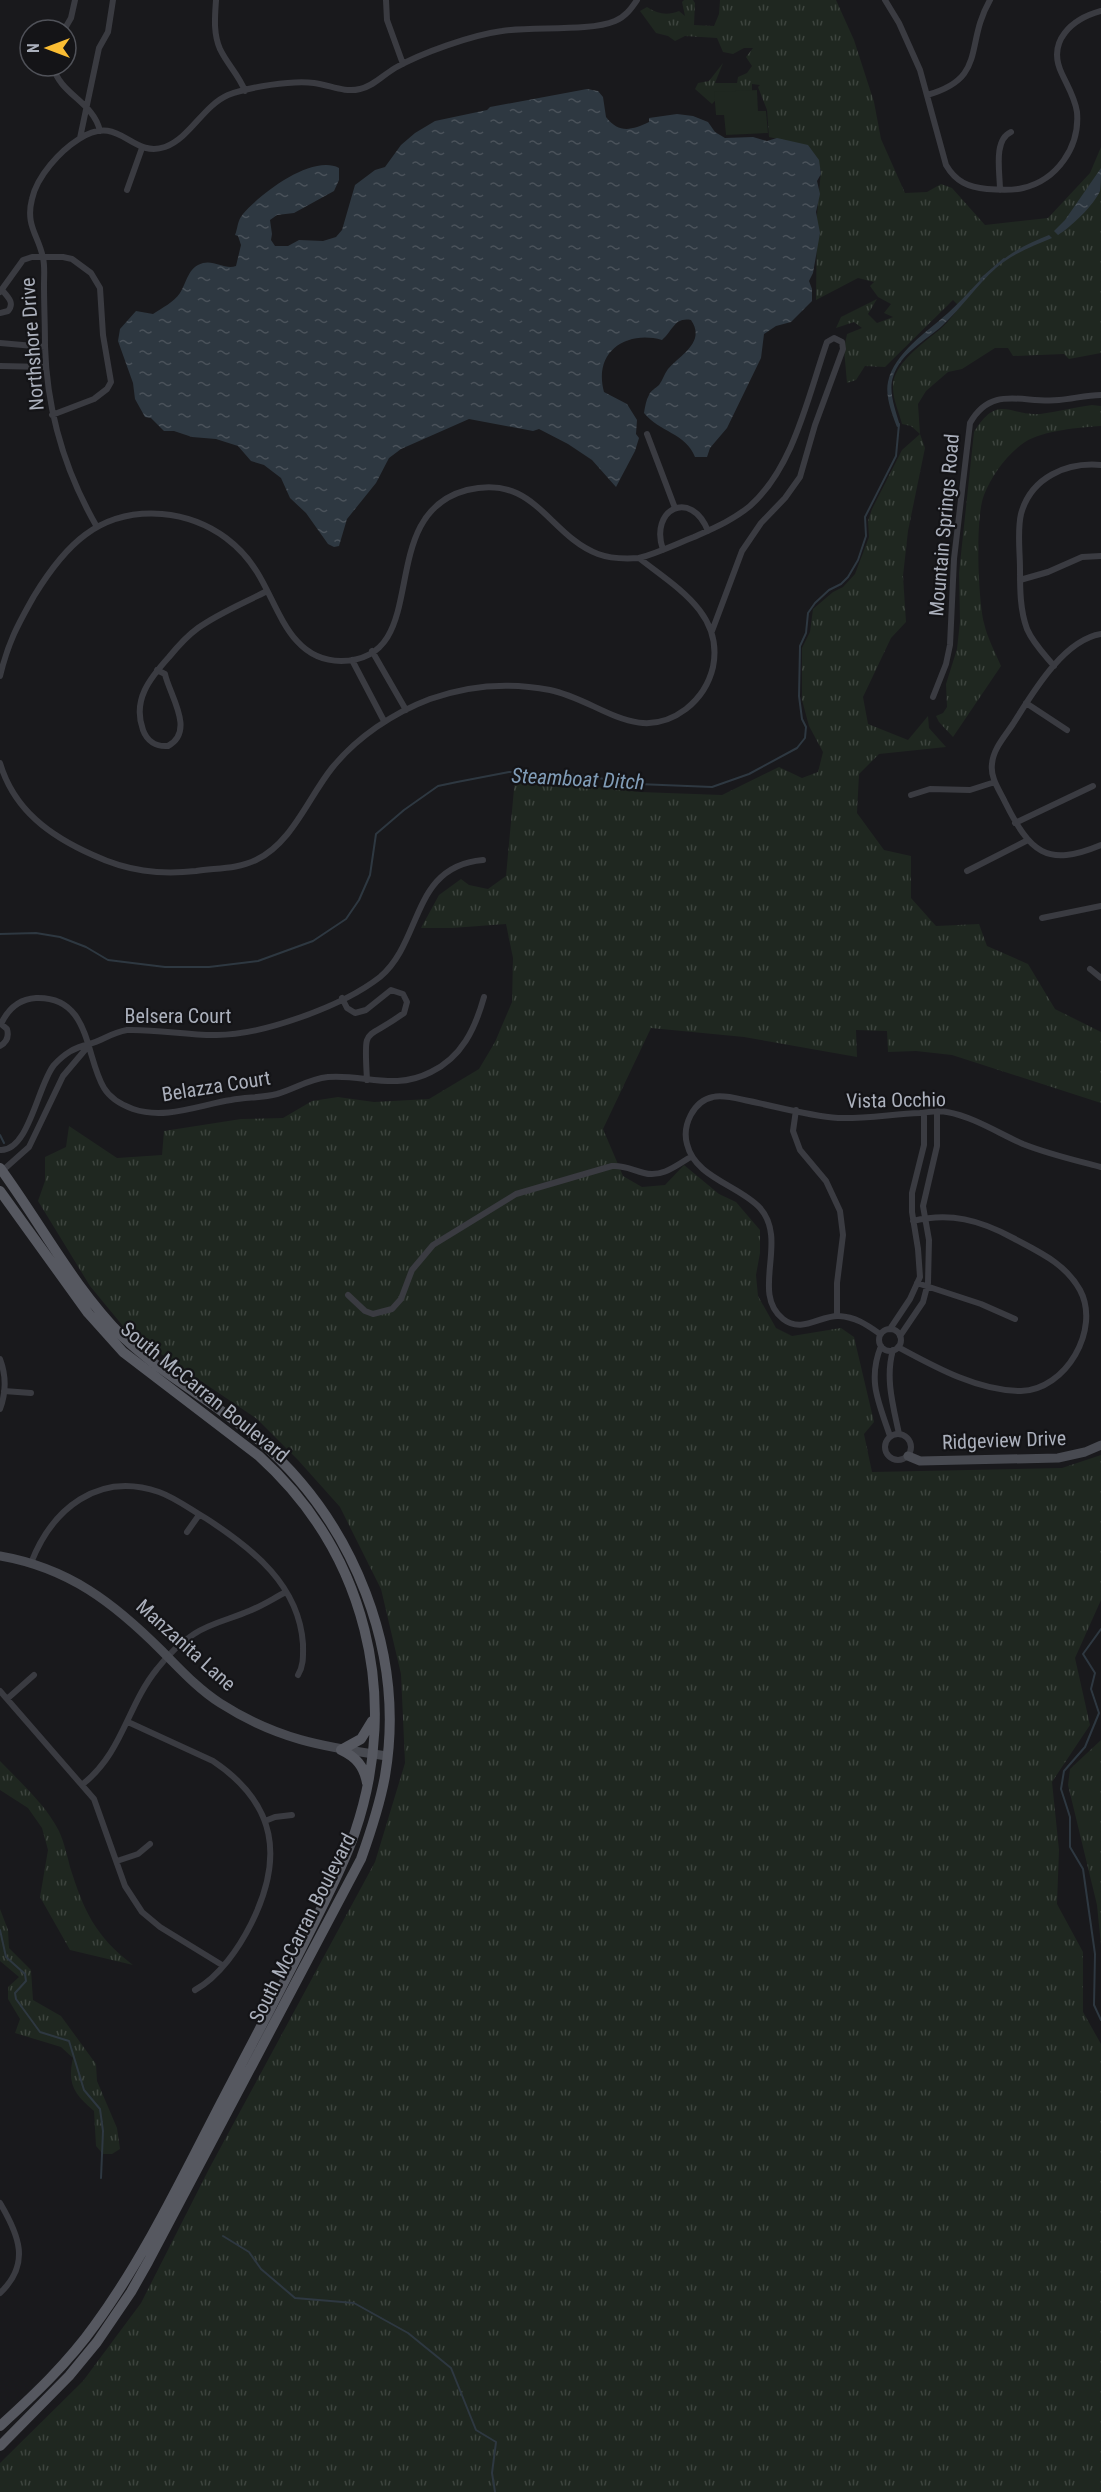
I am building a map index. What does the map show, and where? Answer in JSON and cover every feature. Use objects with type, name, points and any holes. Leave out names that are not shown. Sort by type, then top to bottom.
[{"type":"main road","name":"South McCarran Boulevard","points":[[0,2446],[53,2394],[96,2343],[148,2262],[361,1858],[379,1804],[387,1756],[389,1713],[378,1632],[357,1570],[330,1520],[297,1476],[262,1443],[242,1426],[195,1395],[142,1355],[105,1318],[1,1170]]},
{"type":"main road","name":"South McCarran Boulevard","points":[[0,1191],[88,1313],[123,1352],[259,1456],[279,1474],[315,1516],[343,1565],[358,1605],[371,1659],[374,1715],[367,1787],[350,1846],[320,1912],[131,2271],[95,2326],[58,2371],[0,2426]]},
{"type":"main road","points":[[341,1750],[365,1734],[374,1715]]},
{"type":"main road","points":[[341,1750],[352,1755],[360,1764],[367,1787]]},
{"type":"street","points":[[71,18],[75,0]]},
{"type":"street","points":[[80,138],[99,48],[108,32],[113,0]]},
{"type":"street","points":[[216,0],[215,28],[219,47],[241,80],[245,91]]},
{"type":"street","points":[[386,0],[387,21],[403,64]]},
{"type":"street","points":[[80,138],[100,131],[115,132],[142,147],[159,149],[175,142],[214,104],[231,94],[304,82],[343,90],[359,90],[368,87],[403,64],[499,31],[607,24],[624,16],[637,0]]},
{"type":"street","points":[[885,0],[910,47],[927,95],[946,165],[951,173],[968,187],[1000,190],[1025,188],[1045,179],[1063,163],[1069,153],[1076,132],[1077,111],[1074,98],[1059,67],[1059,46],[1068,28],[1075,21],[1101,10]]},
{"type":"street","points":[[927,95],[953,86],[965,74],[972,58],[979,23],[990,0]]},
{"type":"street","points":[[57,78],[67,91],[75,95],[96,118],[100,131]]},
{"type":"street","points":[[1000,190],[1000,144],[1005,134],[1011,132]]},
{"type":"street","name":"Northshore Drive","points":[[80,138],[55,161],[41,179],[32,198],[30,219],[43,257],[46,367],[52,415],[72,480],[97,527]]},
{"type":"street","points":[[127,190],[142,147]]},
{"type":"street","points":[[0,313],[8,311],[11,306],[11,300],[1,291],[23,260],[32,257],[72,259],[96,280],[102,296],[104,342],[112,376],[107,389],[94,399],[52,415]]},
{"type":"street","points":[[0,676],[12,634],[52,567],[74,543],[97,527],[126,516],[170,515],[200,523],[221,535],[239,550],[258,574],[285,627],[300,645],[320,657],[331,660],[352,660],[372,651],[388,636],[394,625],[411,547],[420,525],[443,501],[465,491],[490,488],[516,493],[537,506],[587,549],[611,558],[639,558],[663,550],[708,531],[743,511],[772,482],[798,432],[827,342],[834,338],[838,339],[842,342],[843,349],[800,477],[789,493],[761,523],[742,551],[712,632]]},
{"type":"street","points":[[0,343],[45,347]]},
{"type":"street","points":[[0,366],[46,367]]},
{"type":"street","name":"Mountain Springs Road","points":[[933,697],[946,664],[950,645],[954,559],[970,423],[974,415],[986,404],[1004,398],[1052,401],[1101,395]]},
{"type":"street","points":[[647,434],[675,508]]},
{"type":"street","points":[[1054,666],[1040,650],[1027,629],[1021,605],[1020,521],[1030,496],[1046,478],[1058,471],[1081,464],[1101,465]]},
{"type":"street","points":[[663,550],[659,535],[662,521],[665,515],[675,508],[688,507],[695,510],[704,520],[708,531]]},
{"type":"street","points":[[1020,580],[1048,572],[1082,556],[1101,556]]},
{"type":"street","points":[[0,763],[9,785],[27,812],[50,833],[65,843],[125,868],[156,873],[185,872],[244,864],[266,854],[284,838],[339,760],[384,721],[431,699],[468,688],[509,685],[553,691],[594,705],[628,722],[656,723],[674,717],[689,706],[706,686],[714,655],[712,632],[706,618],[692,600],[639,558]]},
{"type":"street","points":[[157,670],[165,674],[179,713],[178,735],[176,740],[168,746],[156,745],[150,741],[142,729],[140,718],[144,688],[157,670],[184,639],[197,628],[267,591]]},
{"type":"street","points":[[1101,634],[1078,644],[1054,666],[996,749],[992,764],[995,782],[1026,841],[1043,852],[1064,856],[1083,853],[1101,845]]},
{"type":"street","points":[[372,651],[406,710]]},
{"type":"street","points":[[352,660],[384,721]]},
{"type":"street","points":[[1026,703],[1067,730]]},
{"type":"street","points":[[911,795],[930,789],[970,790],[995,782]]},
{"type":"street","points":[[1015,823],[1093,786]]},
{"type":"street","points":[[968,871],[1026,841]]},
{"type":"street","name":"Belsera Court","points":[[0,1150],[12,1148],[18,1141],[52,1067],[66,1053],[112,1033],[127,1030],[227,1035],[305,1018],[378,978],[391,966],[422,902],[442,876],[461,864],[483,860]]},
{"type":"street","points":[[1042,918],[1101,906]]},
{"type":"street","points":[[1090,969],[1101,978]]},
{"type":"street","points":[[342,998],[346,1008],[355,1013],[366,1011],[391,990],[403,994],[407,1002],[405,1013],[371,1032],[366,1039],[367,1080]]},
{"type":"street","name":"Belazza Court","points":[[1,1023],[9,1010],[25,1000],[44,999],[62,1004],[69,1009],[83,1029],[90,1044],[99,1079],[108,1094],[131,1108],[145,1112],[169,1113],[232,1100],[271,1095],[319,1078],[336,1077],[385,1083],[409,1080],[431,1072],[447,1062],[465,1044],[474,1028],[484,997]]},
{"type":"street","points":[[0,1046],[5,1043],[8,1036],[7,1029],[1,1023]]},
{"type":"street","name":"Belsera Court","points":[[1,1170],[29,1147],[63,1076],[90,1044]]},
{"type":"street","name":"Vista Occhio","points":[[692,1156],[686,1143],[686,1126],[691,1114],[713,1097],[838,1118],[945,1111],[972,1120],[1051,1154],[1101,1167]]},
{"type":"street","points":[[796,1110],[793,1131],[800,1150],[826,1181],[840,1211],[843,1235],[837,1283],[837,1316]]},
{"type":"street","points":[[899,1434],[889,1369],[900,1336],[923,1302],[927,1287],[930,1263],[923,1206],[937,1146],[937,1112]]},
{"type":"street","points":[[880,1334],[890,1329],[910,1299],[920,1277],[912,1193],[924,1145],[924,1113]]},
{"type":"street","points":[[348,1295],[365,1311],[373,1314],[392,1309],[401,1299],[412,1270],[433,1245],[516,1194],[614,1166],[625,1166],[646,1174],[658,1174],[692,1156],[706,1172],[761,1209],[769,1222],[772,1242],[768,1293],[773,1308],[784,1320],[796,1325],[816,1323],[837,1316],[861,1320],[880,1334]]},
{"type":"street","points":[[881,1346],[888,1350],[896,1348],[958,1377],[993,1387],[1022,1391],[1038,1388],[1059,1376],[1073,1362],[1083,1341],[1086,1315],[1082,1293],[1058,1263],[992,1227],[964,1218],[939,1215],[913,1221]]},
{"type":"street","points":[[917,1283],[981,1304],[1015,1319]]},
{"type":"street","points":[[890,1329],[896,1331],[900,1336]]},
{"type":"street","points":[[880,1334],[881,1346],[874,1363],[873,1378],[879,1406],[890,1436]]},
{"type":"street","points":[[0,1359],[4,1378],[0,1409]]},
{"type":"street","points":[[4,1391],[31,1393]]},
{"type":"street","points":[[879,1406],[893,1401]]},
{"type":"street","points":[[899,1434],[909,1440],[911,1448],[908,1456],[901,1461],[888,1457],[884,1445],[890,1436],[899,1434]]},
{"type":"street","name":"Ridgeview Drive","points":[[908,1456],[920,1461],[1048,1459],[1076,1455],[1101,1445]]},
{"type":"street","points":[[31,1563],[45,1532],[59,1514],[80,1499],[96,1492],[126,1487],[149,1489],[177,1500],[255,1553],[286,1592],[301,1627],[303,1662],[298,1675]]},
{"type":"street","points":[[187,1532],[199,1515]]},
{"type":"street","name":"Manzanita Lane","points":[[0,1556],[31,1563],[68,1577],[108,1601],[131,1620],[202,1690],[227,1707],[290,1737],[341,1750],[387,1756]]},
{"type":"street","points":[[82,1784],[104,1764],[147,1682],[168,1656],[195,1633],[252,1610],[286,1592]]},
{"type":"street","points":[[8,1699],[34,1675]]},
{"type":"street","points":[[0,1691],[94,1799],[125,1886],[142,1912],[160,1927],[222,1965]]},
{"type":"street","points":[[128,1722],[202,1756],[226,1770],[253,1797],[265,1821],[272,1857],[266,1892],[238,1948],[210,1979],[195,1990]]},
{"type":"street","points":[[265,1821],[280,1815],[292,1815]]},
{"type":"street","points":[[117,1862],[138,1854],[150,1844]]},
{"type":"street","points":[[0,2203],[16,2238],[19,2262],[15,2276],[0,2293]]},
{"type":"green space","points":[[693,0],[695,3],[694,25],[714,26],[719,14],[720,0],[836,0],[854,40],[874,102],[881,139],[905,193],[927,192],[941,184],[952,188],[985,225],[1048,218],[1090,173],[1101,147],[1101,353],[1069,359],[1064,354],[1013,356],[1008,348],[995,348],[962,369],[948,372],[926,391],[918,404],[920,434],[911,426],[902,424],[894,397],[894,380],[902,363],[944,326],[960,307],[953,300],[885,367],[865,366],[856,380],[847,383],[844,349],[847,334],[862,328],[854,322],[836,328],[841,317],[877,299],[868,314],[877,323],[893,317],[884,313],[891,304],[878,297],[870,286],[874,282],[858,278],[816,300],[817,215],[821,170],[805,145],[769,137],[767,110],[758,87],[760,85],[752,84],[752,92],[719,96],[712,104],[695,89],[698,83],[709,81],[723,63],[715,83],[737,83],[738,77],[747,73],[752,66],[746,57],[753,48],[744,48],[733,54],[723,52],[717,38],[685,36],[675,41],[668,36],[656,33],[640,11],[647,7],[663,13],[679,11],[685,16],[682,2]]},
{"type":"green space","points":[[757,90],[758,111],[766,111],[768,133],[726,135],[724,115],[716,115],[714,92]]},
{"type":"green space","points":[[1092,405],[1101,406],[1101,426],[1051,432],[1025,442],[1001,466],[984,495],[978,539],[980,596],[985,628],[1001,666],[953,737],[936,716],[943,713],[947,707],[946,684],[957,649],[960,622],[959,573],[974,432],[982,420],[997,410],[1040,414]]},
{"type":"green space","points":[[920,434],[925,448],[908,531],[903,576],[906,622],[891,638],[863,697],[868,724],[908,740],[928,716],[929,728],[946,747],[879,754],[859,774],[857,813],[884,850],[911,856],[911,898],[936,926],[979,924],[987,946],[1028,964],[1055,1009],[1101,1032],[1101,1103],[952,1055],[916,1051],[888,1052],[887,1031],[856,1030],[857,1057],[744,1037],[651,1028],[603,1129],[623,1176],[642,1187],[665,1185],[684,1165],[719,1194],[736,1202],[760,1230],[760,1253],[756,1275],[758,1296],[776,1328],[792,1336],[841,1328],[854,1337],[874,1422],[864,1434],[872,1472],[1062,1468],[1101,1455],[1101,1600],[1075,1658],[1090,1725],[1052,1782],[1059,1850],[1057,1904],[1083,1952],[1083,2012],[1101,2044],[1101,2492],[0,2492],[0,2463],[83,2381],[141,2303],[210,2167],[375,1862],[405,1763],[401,1674],[381,1589],[340,1507],[257,1419],[127,1331],[90,1286],[38,1201],[45,1181],[45,1157],[66,1147],[69,1126],[117,1158],[162,1155],[164,1131],[241,1119],[283,1118],[312,1101],[338,1097],[374,1102],[429,1099],[479,1069],[495,1042],[512,1002],[513,958],[506,924],[421,928],[439,895],[461,879],[469,885],[488,889],[506,876],[515,778],[640,792],[722,795],[779,767],[802,778],[818,772],[823,752],[809,726],[802,700],[802,648],[810,632],[813,609],[833,592],[843,587],[855,574],[869,537],[868,521],[872,509],[902,450]]},
{"type":"green space","points":[[1101,1740],[1101,1945],[1097,1905],[1068,1785],[1070,1769]]},
{"type":"green space","points":[[0,1761],[54,1821],[80,1897],[92,1922],[109,1944],[133,1965],[70,1950],[40,1897],[48,1850],[42,1828],[28,1808],[0,1790]]},
{"type":"green space","points":[[0,1909],[8,1930],[9,1948],[31,1970],[33,2000],[61,2016],[96,2064],[97,2081],[117,2128],[120,2149],[112,2154],[103,2154],[96,2146],[94,2111],[77,2094],[72,2082],[73,2058],[61,2047],[15,2033],[20,2019],[8,1999],[8,1987],[19,1977],[0,1961]]},
{"type":"water","points":[[587,89],[598,91],[603,97],[606,117],[621,128],[637,127],[649,122],[649,118],[677,114],[693,116],[708,122],[715,132],[725,138],[753,137],[767,141],[777,138],[808,145],[819,160],[821,174],[817,181],[820,194],[816,212],[820,233],[813,273],[809,281],[812,301],[791,322],[776,326],[764,334],[761,358],[727,428],[710,448],[707,457],[695,457],[685,443],[657,425],[644,413],[650,393],[694,341],[695,328],[691,320],[677,323],[662,340],[636,338],[615,347],[603,366],[604,392],[627,404],[637,420],[636,434],[639,438],[635,451],[616,487],[592,460],[539,429],[533,431],[469,419],[401,449],[389,458],[376,483],[347,519],[339,546],[334,547],[328,544],[306,513],[290,498],[281,478],[264,465],[251,461],[238,446],[216,439],[164,431],[151,418],[145,417],[135,399],[133,383],[118,341],[120,329],[136,311],[153,314],[171,302],[180,293],[191,271],[198,265],[207,262],[228,267],[236,266],[241,245],[238,236],[235,235],[240,219],[261,196],[301,171],[315,166],[328,165],[339,168],[339,180],[334,191],[294,213],[277,215],[270,220],[271,240],[275,246],[288,246],[299,240],[323,241],[336,237],[342,230],[355,185],[375,170],[385,167],[401,145],[435,121],[487,110],[490,107]]},
{"type":"water","points":[[1101,168],[1100,191],[1097,197],[1082,215],[1058,235],[1054,231],[1065,220]]},
{"type":"water","points":[[1049,235],[1052,238],[1016,254],[996,268],[943,325],[902,361],[893,377],[891,389],[900,426],[897,427],[887,387],[891,371],[904,352],[1000,262],[1028,244]]},
{"type":"waterway","points":[[981,279],[1004,259]]},
{"type":"waterway","name":"Steamboat Ditch","points":[[0,934],[36,933],[60,937],[86,947],[108,960],[165,967],[209,967],[258,961],[313,941],[346,919],[359,900],[370,875],[376,834],[404,810],[438,786],[509,772],[522,772],[578,775],[638,784],[712,787],[749,774],[797,748],[805,738],[806,727],[802,719],[799,696],[800,646],[806,633],[808,613],[829,590],[841,584],[848,577],[858,560],[866,536],[865,517],[896,456],[899,424]]},
{"type":"waterway","name":"Steamboat Ditch","points":[[0,1135],[4,1143]]},
{"type":"waterway","points":[[1101,1629],[1083,1654],[1095,1673],[1091,1689],[1099,1713],[1085,1747],[1064,1771],[1061,1789],[1070,1817],[1070,1847],[1083,1869],[1095,1954],[1094,2005],[1101,2020]]},
{"type":"waterway","points":[[0,1930],[6,1957],[25,1974],[26,1981],[15,1993],[16,1999],[40,2032],[69,2041],[84,2090],[100,2109],[103,2131],[101,2178]]},
{"type":"waterway","points":[[223,2236],[249,2252],[261,2269],[295,2298],[354,2303],[408,2333],[451,2368],[476,2430],[496,2442],[492,2473],[495,2492]]}]
